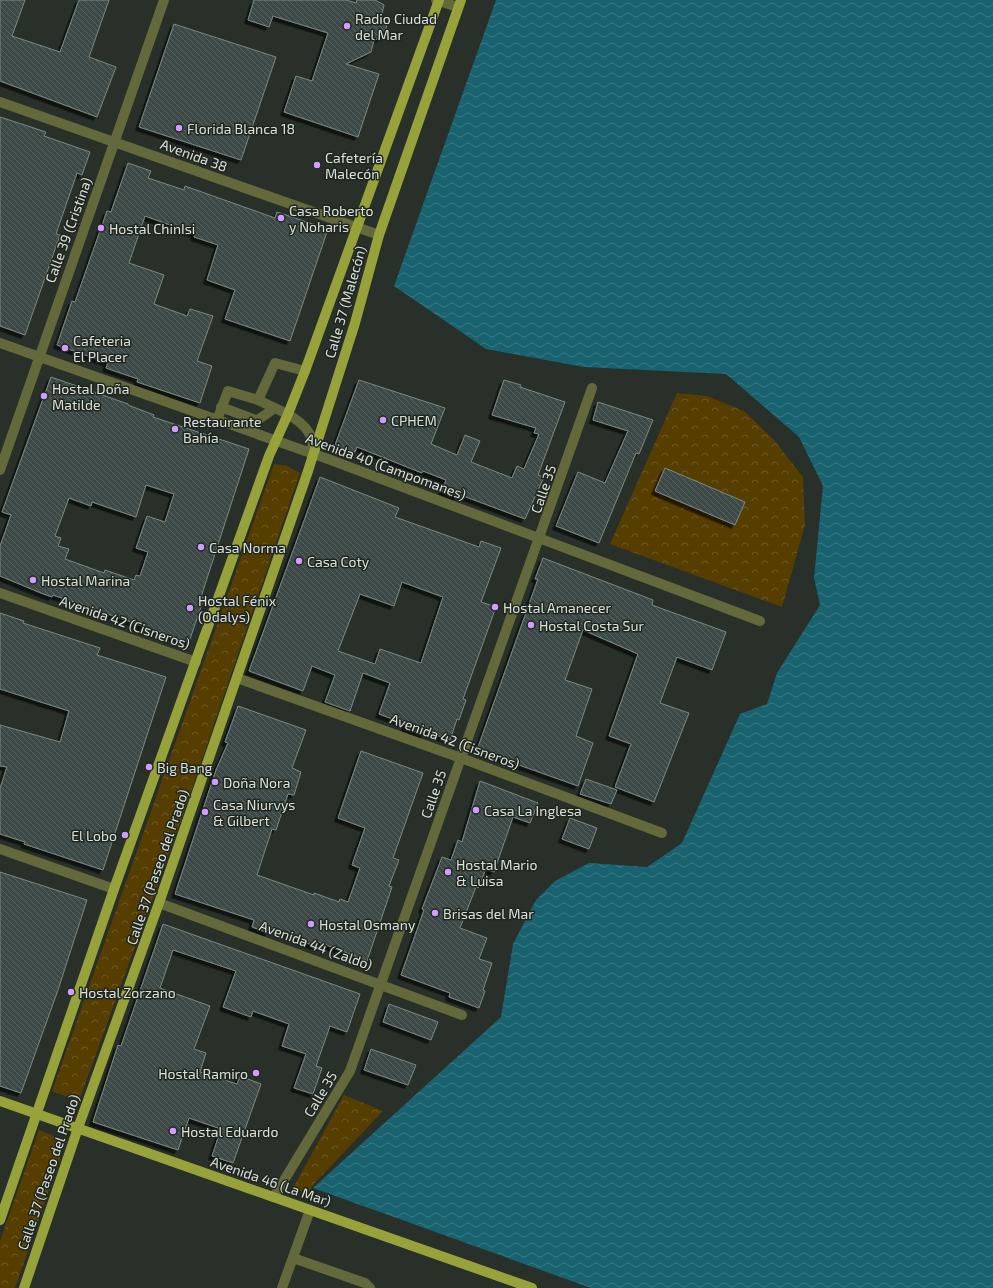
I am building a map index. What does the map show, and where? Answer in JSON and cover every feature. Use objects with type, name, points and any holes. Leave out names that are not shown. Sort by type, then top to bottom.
[{"type":"main road","name":"Calle 37 (Malecón)","points":[[276,441],[305,371],[438,0]]},
{"type":"main road","name":"Calle 37 (Malecón)","points":[[313,454],[355,323],[379,236],[459,4]]},
{"type":"main road","name":"Calle 37 (Paseo del Prado)","points":[[0,1220],[38,1114],[114,889],[269,456],[276,441]]},
{"type":"main road","name":"Calle 37 (Paseo del Prado)","points":[[24,1288],[78,1128],[160,903],[313,454]]},
{"type":"main road","name":"Avenida 46 (La Mar)","points":[[0,1101],[527,1287]]},
{"type":"street","name":"Calle 39 (Cristina)","points":[[0,470],[38,357],[164,0]]},
{"type":"street","points":[[438,0],[459,4]]},
{"type":"street","name":"Avenida 38","points":[[0,102],[379,236]]},
{"type":"street","name":"Avenida 40 (Campomanes)","points":[[0,343],[313,454],[760,621]]},
{"type":"street","points":[[258,400],[275,363],[305,371]]},
{"type":"street","name":"Calle 35","points":[[274,1197],[350,1071],[540,539],[592,388]]},
{"type":"street","points":[[217,420],[228,391],[258,400],[288,414],[299,422],[311,436],[313,454]]},
{"type":"street","points":[[221,407],[256,420]]},
{"type":"street","points":[[246,431],[256,420],[274,408]]},
{"type":"street","name":"Avenida 42 (Cisneros)","points":[[0,594],[196,662]]},
{"type":"street","name":"Avenida 42 (Cisneros)","points":[[237,678],[461,758],[662,833]]},
{"type":"street","points":[[0,849],[114,889]]},
{"type":"street","name":"Avenida 44 (Zaldo)","points":[[160,903],[382,984],[462,1015]]},
{"type":"street","points":[[282,1288],[310,1210]]},
{"type":"street","points":[[293,1258],[365,1283],[370,1288]]},
{"type":"green space","points":[[677,393],[707,396],[744,411],[774,440],[803,477],[805,525],[782,607],[610,544]]},
{"type":"green space","points":[[274,464],[287,466],[300,473],[184,812],[79,1101],[52,1091]]},
{"type":"green space","points":[[344,1095],[383,1111],[313,1185],[308,1194],[293,1188]]},
{"type":"green space","points":[[39,1130],[66,1141],[15,1288],[0,1288],[0,1241]]},
{"type":"water","points":[[496,0],[993,0],[993,1288],[591,1288],[313,1188],[501,1017],[513,944],[536,900],[555,881],[589,863],[647,867],[682,843],[740,714],[767,704],[777,673],[820,605],[814,578],[823,486],[799,437],[726,374],[584,367],[486,349],[394,286]]},
{"type":"building","points":[[0,0],[25,0],[12,36],[60,52],[79,0],[109,0],[89,57],[116,67],[97,117],[0,81]]},
{"type":"building","points":[[254,0],[346,0],[356,3],[357,0],[375,0],[384,5],[381,18],[387,24],[385,34],[381,38],[374,40],[371,52],[346,64],[379,74],[358,137],[284,112],[296,76],[312,81],[328,33],[273,16],[269,27],[248,20]]},
{"type":"building","points":[[174,24],[276,57],[241,160],[139,127]]},
{"type":"building","points":[[0,117],[46,132],[44,136],[90,152],[82,175],[77,173],[56,234],[60,235],[25,335],[0,326]]},
{"type":"building","points":[[128,163],[151,171],[148,178],[184,190],[185,186],[275,218],[277,212],[328,229],[290,341],[225,319],[235,290],[207,280],[218,245],[194,237],[195,234],[145,216],[129,263],[164,275],[154,304],[187,316],[190,309],[213,316],[197,361],[212,366],[200,403],[137,382],[138,379],[106,368],[108,363],[57,345],[72,301],[75,302],[107,211],[111,212]]},
{"type":"building","points":[[51,377],[128,404],[154,415],[153,417],[249,449],[201,597],[204,598],[189,642],[53,595],[52,597],[0,576],[0,546],[11,515],[2,512]],"holes":[[[146,485],[174,494],[165,522],[147,516],[136,548],[148,552],[140,576],[136,575],[134,580],[105,570],[104,573],[65,559],[69,549],[58,546],[61,538],[55,536],[69,498],[91,506],[92,502],[136,517]]]},
{"type":"building","points":[[359,380],[445,408],[431,444],[457,455],[465,435],[480,441],[471,462],[512,478],[517,466],[524,469],[539,434],[534,433],[536,428],[492,415],[504,380],[565,402],[538,475],[544,477],[525,519],[458,494],[457,497],[442,491],[446,480],[423,471],[422,473],[357,447],[355,452],[335,445]]},
{"type":"building","points":[[598,402],[653,420],[639,454],[636,453],[599,543],[556,526],[578,472],[605,483],[628,431],[593,420]]},
{"type":"building","points":[[665,468],[745,502],[735,525],[655,491]]},
{"type":"building","points":[[320,477],[399,508],[395,517],[479,547],[481,541],[501,548],[481,602],[496,607],[463,699],[466,700],[459,720],[457,719],[450,740],[425,731],[424,735],[405,728],[406,724],[379,714],[390,683],[363,673],[350,711],[325,702],[335,675],[312,666],[303,691],[249,671]],"holes":[[[402,582],[443,597],[421,663],[380,649],[375,664],[338,651],[360,594],[394,606]]]},
{"type":"building","points":[[543,558],[653,600],[652,605],[726,632],[712,670],[677,657],[660,703],[689,713],[654,802],[615,787],[631,744],[609,736],[638,654],[583,630],[565,680],[592,689],[576,736],[593,743],[578,786],[477,750],[538,579],[535,579]]},
{"type":"building","points":[[0,613],[24,621],[23,623],[100,648],[97,655],[166,677],[103,870],[24,844],[25,842],[0,834],[0,788],[7,767],[0,766],[0,725],[60,742],[69,711],[0,689]]},
{"type":"building","points":[[238,706],[306,730],[292,768],[301,772],[294,795],[288,794],[276,830],[272,829],[257,875],[314,895],[314,893],[339,902],[340,899],[348,902],[360,868],[352,865],[365,828],[338,818],[361,751],[423,773],[393,858],[399,860],[389,886],[392,887],[367,961],[316,941],[315,946],[298,940],[299,937],[270,928],[268,933],[252,927],[254,920],[175,894],[216,770],[228,743],[225,742]]},
{"type":"building","points":[[586,779],[617,790],[611,804],[580,794]]},
{"type":"building","points":[[480,781],[538,803],[530,823],[513,817],[494,872],[486,869],[478,888],[476,887],[460,928],[487,938],[479,959],[492,963],[479,1008],[449,997],[450,993],[401,975],[424,910],[422,909],[442,857],[451,860],[458,840],[462,842]]},
{"type":"building","points":[[570,818],[597,828],[589,849],[562,839]]},
{"type":"building","points":[[0,872],[87,900],[58,990],[21,1093],[0,1086]]},
{"type":"building","points":[[163,924],[360,994],[347,1032],[330,1026],[316,1066],[322,1068],[313,1094],[294,1088],[306,1054],[282,1046],[289,1024],[253,1011],[251,1017],[223,1007],[236,971],[173,950],[160,988],[210,1006],[194,1049],[206,1053],[200,1072],[237,1084],[240,1076],[261,1084],[233,1163],[212,1156],[221,1129],[189,1118],[178,1150],[93,1122],[118,1045],[121,1046]]},
{"type":"building","points":[[389,1004],[438,1022],[431,1040],[383,1022]]},
{"type":"building","points":[[371,1049],[416,1065],[408,1085],[364,1070]]},
{"type":"place","name":"Radio Ciudad del Mar","points":[[347,26]]},
{"type":"place","name":"Florida Blanca 18","points":[[179,128]]},
{"type":"place","name":"Cafetería Malecón","points":[[317,165]]},
{"type":"place","name":"Casa Roberto y Noharis","points":[[281,218]]},
{"type":"place","name":"Hostal ChinIsi","points":[[101,228]]},
{"type":"place","name":"Cafeteria El Placer","points":[[65,348]]},
{"type":"place","name":"Hostal Doña Matilde","points":[[44,396]]},
{"type":"place","name":"CPHEM","points":[[383,420]]},
{"type":"place","name":"Restaurante Bahía","points":[[175,429]]},
{"type":"place","name":"Casa Norma","points":[[201,547]]},
{"type":"place","name":"Casa Coty","points":[[299,561]]},
{"type":"place","name":"Hostal Marina","points":[[33,580]]},
{"type":"place","name":"Hostal Amanecer","points":[[495,607]]},
{"type":"place","name":"Hostal Fénix (Odalys)","points":[[190,608]]},
{"type":"place","name":"Hostal Costa Sur","points":[[531,625]]},
{"type":"place","name":"Big Bang","points":[[149,767]]},
{"type":"place","name":"Doña Nora","points":[[215,782]]},
{"type":"place","name":"Casa La Inglesa","points":[[476,810]]},
{"type":"place","name":"Casa Niurvys & Gilbert","points":[[205,812]]},
{"type":"place","name":"El Lobo","points":[[125,835]]},
{"type":"place","name":"Hostal Mario & Luisa","points":[[448,872]]},
{"type":"place","name":"Brisas del Mar","points":[[435,913]]},
{"type":"place","name":"Hostal Osmany","points":[[311,924]]},
{"type":"place","name":"Hostal Zorzano","points":[[71,992]]},
{"type":"place","name":"Hostal Ramiro","points":[[256,1073]]},
{"type":"place","name":"Hostal Eduardo","points":[[173,1131]]}]
